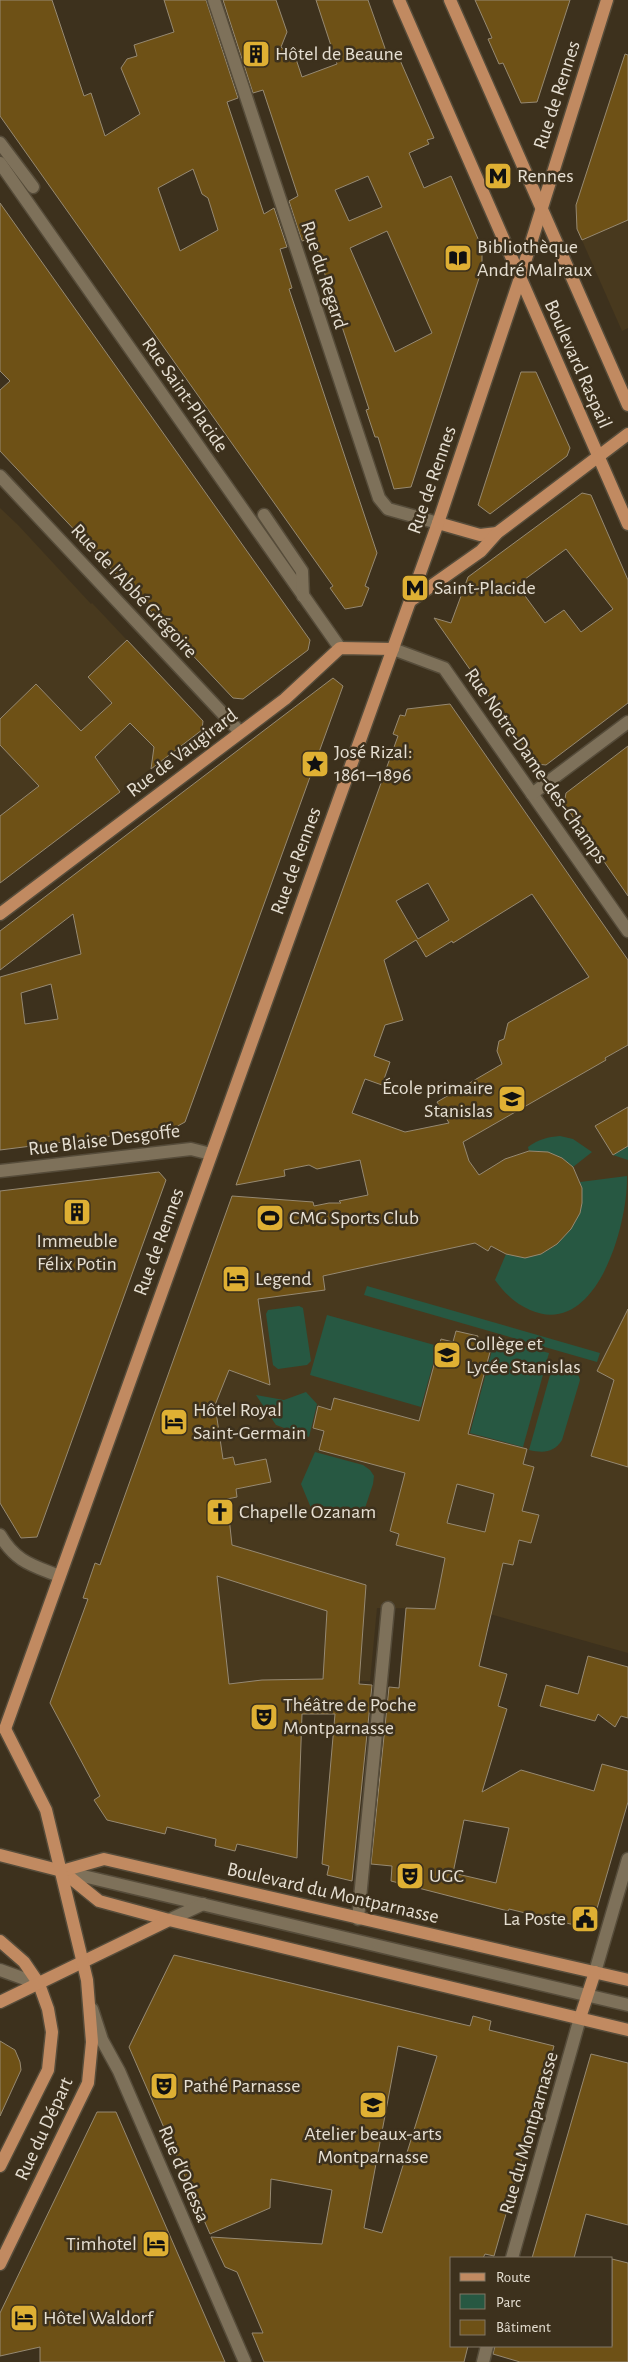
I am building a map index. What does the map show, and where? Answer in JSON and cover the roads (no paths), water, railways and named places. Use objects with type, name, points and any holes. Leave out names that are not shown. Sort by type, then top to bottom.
[{"type":"main road","name":"Boulevard Raspail","points":[[399,0],[628,524]]},
{"type":"main road","name":"Boulevard Raspail","points":[[450,0],[542,205],[628,404]]},
{"type":"main road","name":"Rue de Rennes","points":[[2,1730],[438,523],[520,278],[607,0]]},
{"type":"main road","points":[[410,601],[481,551],[497,533],[628,434]]},
{"type":"main road","points":[[438,523],[480,535],[497,533]]},
{"type":"main road","points":[[340,648],[392,649]]},
{"type":"main road","name":"Rue de Vaugirard","points":[[0,914],[285,699],[340,648]]},
{"type":"main road","name":"Rue du Départ","points":[[0,2264],[88,2083],[92,2042],[90,2002],[83,1962],[46,1810],[2,1730]]},
{"type":"main road","name":"Boulevard du Montparnasse","points":[[0,1855],[62,1871],[99,1901],[169,1920],[628,2030]]},
{"type":"main road","name":"Boulevard du Montparnasse","points":[[62,1871],[104,1860],[628,1980]]},
{"type":"main road","points":[[0,2002],[169,1920]]},
{"type":"main road","name":"Rue du Départ","points":[[0,1941],[24,1962],[38,1984],[48,2009],[52,2032],[48,2070],[0,2166]]},
{"type":"main road","points":[[580,2018],[595,1972]]},
{"type":"street","name":"Rue du Regard","points":[[214,0],[379,498],[388,509],[438,523]]},
{"type":"street","points":[[0,143],[32,187]]},
{"type":"street","name":"Rue Saint-Placide","points":[[0,164],[340,648]]},
{"type":"street","name":"Rue de l'Abbé Grégoire","points":[[0,476],[240,732]]},
{"type":"street","points":[[264,515],[302,571],[303,596]]},
{"type":"street","name":"Rue Notre-Dame-des-Champs","points":[[392,649],[444,668],[628,930]]},
{"type":"street","points":[[532,794],[628,722]]},
{"type":"street","name":"Rue Blaise Desgoffe","points":[[0,1171],[191,1149],[211,1154]]},
{"type":"street","points":[[0,1535],[8,1548],[20,1560],[59,1576]]},
{"type":"street","points":[[358,1919],[388,1608]]},
{"type":"street","points":[[595,1972],[628,1860]]},
{"type":"street","name":"Boulevard du Montparnasse","points":[[62,1871],[628,2006]]},
{"type":"street","points":[[169,1920],[203,1904]]},
{"type":"street","points":[[0,1970],[38,1984]]},
{"type":"street","name":"Rue d'Odessa","points":[[90,2002],[102,2040],[122,2080],[245,2362]]},
{"type":"street","name":"Rue du Montparnasse","points":[[512,2257],[580,2018]]},
{"type":"street","points":[[482,2362],[487,2347]]},
{"type":"place","name":"Hôtel de Beaune","points":[[256,54]]},
{"type":"place","name":"Rennes","points":[[498,176]]},
{"type":"place","name":"Bibliothèque André Malraux","points":[[458,258]]},
{"type":"place","name":"Saint-Placide","points":[[415,588]]},
{"type":"place","name":"José Rizal: 1861–1896","points":[[315,764]]},
{"type":"place","name":"École primaire Stanislas","points":[[512,1099]]},
{"type":"place","name":"Immeuble Félix Potin","points":[[77,1212]]},
{"type":"place","name":"CMG Sports Club","points":[[270,1218]]},
{"type":"place","name":"Legend","points":[[236,1279]]},
{"type":"place","name":"Collège et Lycée Stanislas","points":[[447,1355]]},
{"type":"place","name":"Hôtel Royal Saint-Germain","points":[[174,1422]]},
{"type":"place","name":"Chapelle Ozanam","points":[[220,1512]]},
{"type":"place","name":"Théâtre de Poche Montparnasse","points":[[264,1717]]},
{"type":"place","name":"UGC","points":[[410,1876]]},
{"type":"place","name":"La Poste","points":[[585,1919]]},
{"type":"place","name":"Pathé Parnasse","points":[[164,2086]]},
{"type":"place","name":"Atelier beaux-arts Montparnasse","points":[[373,2105]]},
{"type":"place","name":"Timhotel","points":[[156,2244]]},
{"type":"place","name":"Hôtel Waldorf","points":[[24,2318]]}]
